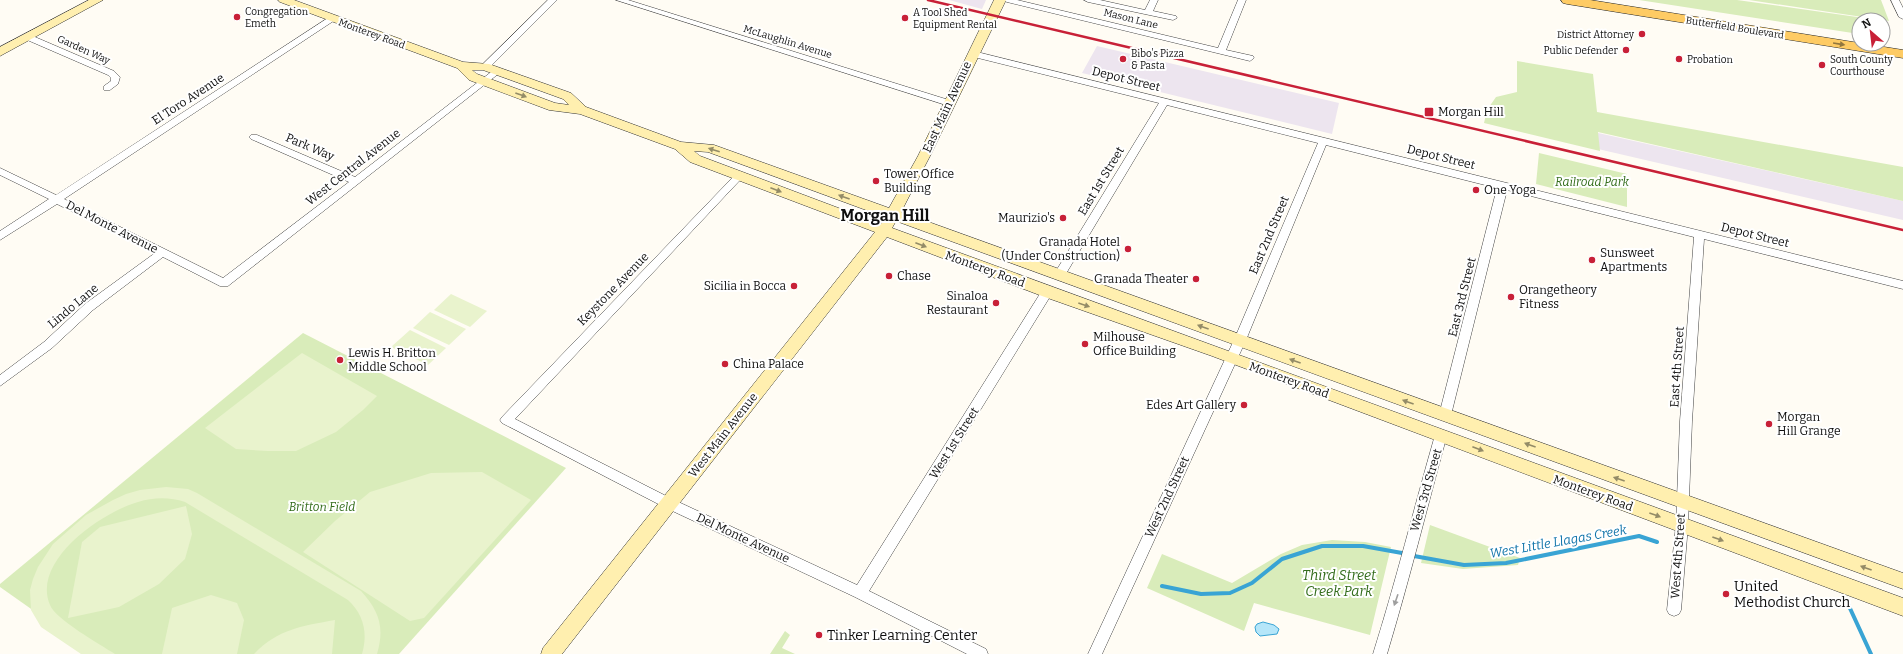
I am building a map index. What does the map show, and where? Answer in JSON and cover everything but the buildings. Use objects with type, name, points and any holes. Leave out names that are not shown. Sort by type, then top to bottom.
[{"type":"main road","points":[[0,52],[97,0]]},
{"type":"main road","name":"Monterey Road","points":[[284,0],[461,65],[486,67],[567,96],[582,110]]},
{"type":"main road","name":"East Main Avenue","points":[[894,215],[1000,0]]},
{"type":"main road","name":"Butterfield Boulevard","points":[[1566,0],[1903,54]]},
{"type":"main road","name":"Butterfield Boulevard","points":[[1619,0],[1851,36]]},
{"type":"main road","points":[[1891,42],[1903,44]]},
{"type":"main road","name":"Monterey Road","points":[[461,65],[473,77],[553,107],[582,110],[680,146],[709,148],[1060,274],[1903,581]]},
{"type":"main road","name":"Monterey Road","points":[[680,146],[695,159],[884,231],[1047,292],[1442,435],[1682,526],[1903,607]]},
{"type":"main road","name":"West Main Avenue","points":[[550,654],[884,231],[894,215]]},
{"type":"street","points":[[486,67],[553,0]]},
{"type":"street","name":"McLaughlin Avenue","points":[[620,0],[949,103]]},
{"type":"street","name":"Mason Lane","points":[[1007,0],[1250,58]]},
{"type":"street","points":[[1048,10],[1054,0]]},
{"type":"street","points":[[1088,0],[1173,18]]},
{"type":"street","points":[[1148,12],[1154,0]]},
{"type":"street","points":[[1221,51],[1242,0]]},
{"type":"street","points":[[1895,0],[1903,17]]},
{"type":"street","name":"El Toro Avenue","points":[[0,236],[334,18]]},
{"type":"street","name":"Garden Way","points":[[28,37],[111,73],[116,77],[114,82],[107,88]]},
{"type":"street","name":"Depot Street","points":[[973,54],[1903,285]]},
{"type":"street","name":"West Central Avenue","points":[[224,282],[498,71]]},
{"type":"street","name":"East 1st Street","points":[[1060,274],[1164,102]]},
{"type":"street","name":"Park Way","points":[[254,138],[356,181]]},
{"type":"street","name":"East 2nd Street","points":[[1240,340],[1323,141]]},
{"type":"street","name":"Del Monte Avenue","points":[[0,171],[224,282]]},
{"type":"street","name":"Keystone Avenue","points":[[506,420],[739,176]]},
{"type":"street","name":"East 3rd Street","points":[[1445,415],[1503,186]]},
{"type":"street","name":"East 4th Street","points":[[1682,501],[1699,234]]},
{"type":"street","name":"Lindo Lane","points":[[0,381],[31,359],[89,307],[163,252]]},
{"type":"street","name":"West 1st Street","points":[[860,593],[1047,292]]},
{"type":"street","name":"West 2nd Street","points":[[1094,654],[1240,340]]},
{"type":"street","name":"Del Monte Avenue","points":[[506,420],[668,503],[860,593],[973,652]]},
{"type":"street","name":"West 3rd Street","points":[[1380,654],[1442,435]]},
{"type":"street","name":"West 4th Street","points":[[1674,610],[1682,526],[1682,501]]},
{"type":"shaded area","points":[[949,0],[986,0],[982,9]]},
{"type":"shaded area","points":[[1097,46],[1339,103],[1332,134],[1082,73]]},
{"type":"shaded area","points":[[1598,133],[1903,201],[1903,220],[1598,149]]},
{"type":"green space","points":[[1639,0],[1737,0],[1851,16],[1851,33]]},
{"type":"green space","points":[[1749,0],[1881,0],[1886,12],[1851,12],[1851,15]]},
{"type":"green space","points":[[1517,61],[1593,74],[1597,112],[1903,167],[1903,201],[1598,132],[1600,151],[1484,123],[1487,110],[1496,97],[1517,92]]},
{"type":"green space","name":"Railroad Park","points":[[1539,153],[1627,174],[1627,207],[1536,184]]},
{"type":"green space","points":[[451,294],[487,311],[470,327],[434,310]]},
{"type":"green space","points":[[430,312],[466,329],[449,345],[413,328]]},
{"type":"green space","points":[[410,330],[446,348],[428,365],[391,347]]},
{"type":"green space","name":"Britton Field","points":[[303,333],[566,468],[399,654],[95,654],[0,587],[0,584]]},
{"type":"green space","points":[[302,353],[377,396],[363,410],[336,432],[296,451],[236,449],[205,428]]},
{"type":"green space","points":[[482,472],[531,500],[424,618],[410,621],[303,552],[335,521],[370,492],[431,473]]},
{"type":"green space","points":[[166,487],[188,489],[197,493],[361,591],[372,605],[379,620],[380,636],[377,654],[362,654],[365,639],[363,625],[358,612],[348,600],[185,502],[168,498],[156,498],[138,502],[123,507],[106,516],[89,527],[73,541],[60,556],[51,572],[47,588],[50,605],[54,611],[69,624],[115,654],[81,654],[41,627],[31,610],[30,590],[38,567],[53,544],[86,515],[113,500],[140,490]]},
{"type":"green space","points":[[186,506],[192,534],[185,559],[159,584],[119,607],[68,618],[82,542],[100,527]]},
{"type":"green space","points":[[1430,525],[1520,558],[1518,565],[1463,569],[1421,563]]},
{"type":"green space","name":"Third Street Creek Park","points":[[1332,540],[1365,542],[1391,547],[1370,635],[1254,603],[1244,631],[1147,588],[1162,554],[1232,583],[1281,554],[1302,545]]},
{"type":"green space","points":[[211,595],[237,603],[244,620],[237,654],[162,654],[172,608]]},
{"type":"green space","points":[[335,620],[332,654],[254,654],[272,639],[281,634],[312,624]]},
{"type":"green space","points":[[785,631],[790,635],[782,648],[795,654],[770,654]]},
{"type":"water","points":[[1263,622],[1274,625],[1279,629],[1277,634],[1260,636],[1256,632],[1255,627],[1257,624]]},
{"type":"waterway","name":"West Little Llagas Creek","points":[[1414,556],[1464,565],[1506,563],[1639,536],[1657,542]]},
{"type":"waterway","name":"West Little Llagas Creek","points":[[1162,586],[1201,594],[1230,593],[1252,583],[1282,559],[1322,546],[1363,546],[1402,553]]},
{"type":"waterway","name":"West Little Llagas Creek","points":[[1848,604],[1871,654]]},
{"type":"railway","points":[[928,0],[1903,230]]},
{"type":"place","name":"Congregation Emeth","points":[[237,17]]},
{"type":"place","name":"A Tool Shed Equipment Rental","points":[[905,18]]},
{"type":"place","name":"District Attorney","points":[[1642,34]]},
{"type":"place","name":"Public Defender","points":[[1626,50]]},
{"type":"place","name":"Bibo's Pizza & Pasta","points":[[1123,59]]},
{"type":"place","name":"Probation","points":[[1679,59]]},
{"type":"place","name":"South County Courthouse","points":[[1822,65]]},
{"type":"place","name":"Morgan Hill","points":[[1429,112]]},
{"type":"place","name":"Tower Office Building","points":[[876,181]]},
{"type":"place","name":"One Yoga","points":[[1476,190]]},
{"type":"place","name":"Maurizio's","points":[[1063,218]]},
{"type":"place","name":"Granada Hotel (Under Construction)","points":[[1128,249]]},
{"type":"place","name":"Sunsweet Apartments","points":[[1592,260]]},
{"type":"place","name":"Chase","points":[[889,276]]},
{"type":"place","name":"Granada Theater","points":[[1196,279]]},
{"type":"place","name":"Sicilia in Bocca","points":[[794,286]]},
{"type":"place","name":"Orangetheory Fitness","points":[[1511,297]]},
{"type":"place","name":"Sinaloa Restaurant","points":[[996,303]]},
{"type":"place","name":"Milhouse Office Building","points":[[1085,344]]},
{"type":"place","name":"Lewis H. Britton Middle School","points":[[340,360]]},
{"type":"place","name":"China Palace","points":[[725,364]]},
{"type":"place","name":"Edes Art Gallery","points":[[1244,405]]},
{"type":"place","name":"Morgan Hill Grange","points":[[1769,424]]},
{"type":"place","name":"United Methodist Church","points":[[1726,594]]},
{"type":"place","name":"Tinker Learning Center","points":[[819,635]]},
{"type":"district","name":"Morgan Hill","points":[[885,215]]}]
